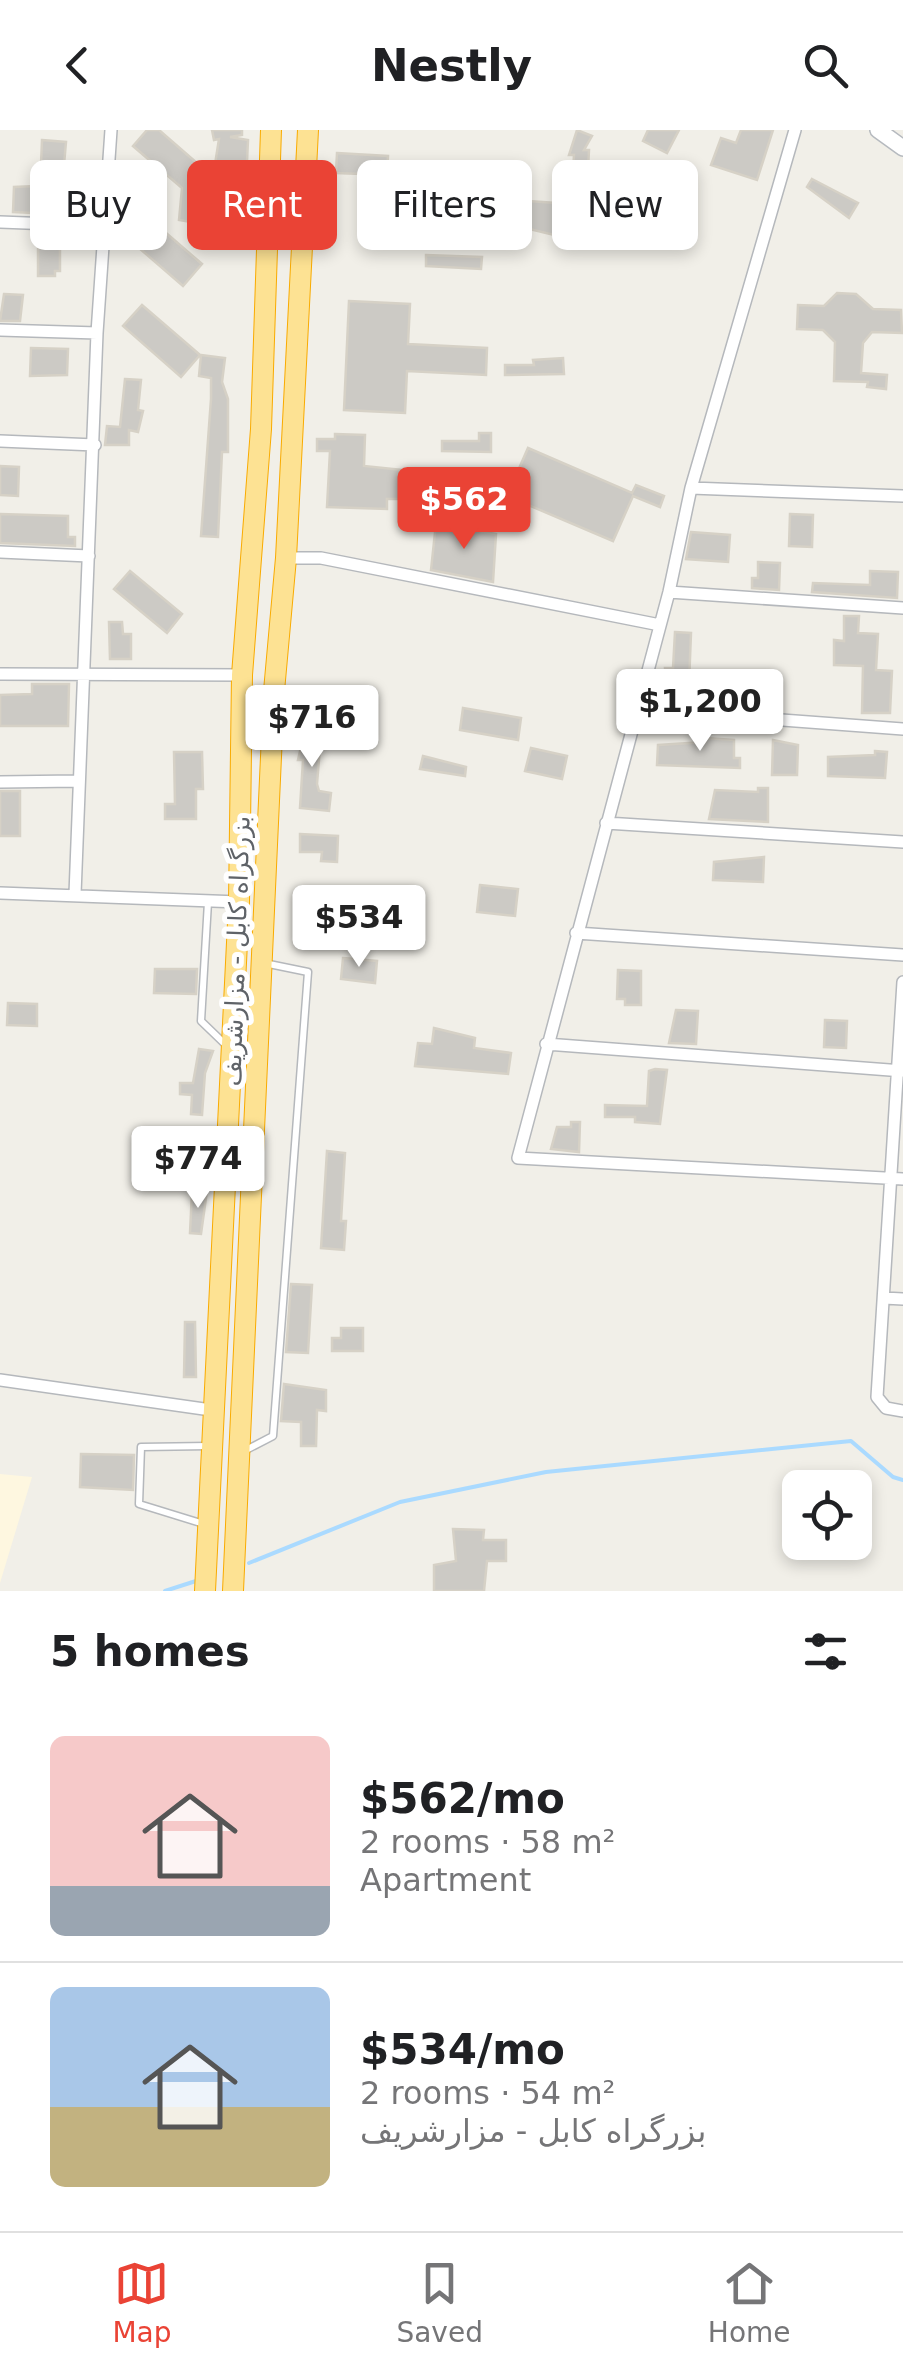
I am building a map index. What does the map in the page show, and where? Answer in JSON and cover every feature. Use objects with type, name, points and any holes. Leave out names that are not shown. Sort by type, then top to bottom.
[{"type":"highway","name":"بزرگراه کابل - مزارشریف","points":[[205,1591],[239,902],[242,675],[261,430],[271,130]]},
{"type":"highway","name":"بزرگراه کابل - مزارشریف","points":[[233,1591],[274,691],[286,558],[308,130]]},
{"type":"street","points":[[109,160],[111,130]]},
{"type":"street","points":[[795,130],[691,488],[669,592],[518,1158],[896,1179]]},
{"type":"street","points":[[878,130],[903,148]]},
{"type":"street","points":[[0,222],[30,223]]},
{"type":"street","points":[[75,894],[103,250]]},
{"type":"street","points":[[0,330],[98,333]]},
{"type":"street","points":[[0,440],[95,445]]},
{"type":"street","points":[[691,488],[903,496]]},
{"type":"street","points":[[0,552],[89,556]]},
{"type":"street","points":[[286,558],[321,558],[660,625]]},
{"type":"street","points":[[669,592],[903,608]]},
{"type":"street","points":[[0,674],[242,675]]},
{"type":"street","points":[[637,710],[903,729]]},
{"type":"street","points":[[0,782],[77,781]]},
{"type":"street","points":[[606,824],[903,842]]},
{"type":"street","points":[[0,893],[239,902]]},
{"type":"street","points":[[576,933],[903,956]]},
{"type":"street","points":[[903,982],[896,1179],[878,1397],[886,1408],[903,1411]]},
{"type":"street","points":[[546,1044],[901,1071]]},
{"type":"street","points":[[884,1298],[903,1298]]},
{"type":"street","points":[[0,1380],[211,1410]]},
{"type":"lane","points":[[208,900],[201,1022],[232,1051]]},
{"type":"lane","points":[[240,1452],[273,1436],[308,972],[263,962]]},
{"type":"lane","points":[[210,1446],[140,1447],[140,1504],[210,1526]]},
{"type":"shaded area","points":[[0,1474],[32,1477],[0,1583]]},
{"type":"building","points":[[147,130],[159,130],[193,160],[187,160],[187,221],[179,220],[182,188],[167,175],[167,160],[149,160],[133,146]]},
{"type":"building","points":[[212,130],[242,130],[242,135],[230,137],[248,140],[247,160],[216,160],[219,139],[214,140]]},
{"type":"building","points":[[577,130],[592,136],[584,150],[589,150],[588,160],[574,160],[574,155],[569,155]]},
{"type":"building","points":[[648,130],[679,130],[667,153],[643,141]]},
{"type":"building","points":[[741,130],[773,130],[757,180],[711,165],[721,138],[736,143]]},
{"type":"building","points":[[42,140],[66,142],[64,160],[41,160]]},
{"type":"building","points":[[337,153],[388,156],[388,160],[357,160],[357,174],[337,173]]},
{"type":"building","points":[[812,179],[858,203],[849,218],[807,187]]},
{"type":"building","points":[[30,186],[30,213],[13,212],[14,187]]},
{"type":"building","points":[[532,201],[552,203],[552,235],[532,230]]},
{"type":"building","points":[[167,234],[202,264],[183,286],[141,250],[167,250]]},
{"type":"building","points":[[38,250],[60,250],[60,271],[55,271],[55,276],[38,276]]},
{"type":"building","points":[[426,255],[482,257],[481,269],[426,266]]},
{"type":"building","points":[[837,293],[856,294],[873,309],[901,310],[902,333],[872,332],[863,343],[861,373],[887,375],[886,389],[867,387],[868,382],[834,381],[835,342],[823,330],[797,329],[798,305],[824,306]]},
{"type":"building","points":[[4,294],[23,295],[20,321],[0,321]]},
{"type":"building","points":[[349,301],[410,304],[408,344],[487,348],[486,375],[407,371],[405,413],[344,410]]},
{"type":"building","points":[[142,305],[200,355],[181,377],[123,326]]},
{"type":"building","points":[[31,348],[68,349],[67,375],[30,376]]},
{"type":"building","points":[[201,355],[225,358],[222,382],[228,399],[228,452],[222,452],[218,537],[201,536],[211,378],[199,376]]},
{"type":"building","points":[[563,358],[564,374],[505,375],[505,365],[534,365],[533,360]]},
{"type":"building","points":[[125,379],[141,380],[138,410],[143,411],[138,432],[129,430],[129,445],[105,445],[107,426],[120,427]]},
{"type":"building","points":[[479,433],[491,433],[491,452],[442,451],[442,441],[479,441]]},
{"type":"building","points":[[335,434],[365,435],[364,466],[421,472],[421,499],[387,499],[387,509],[327,507],[330,451],[317,451],[317,439],[335,439]]},
{"type":"building","points":[[528,448],[632,493],[636,485],[664,496],[660,507],[633,496],[613,541],[507,496]]},
{"type":"building","points":[[0,466],[19,467],[18,496],[0,495]]},
{"type":"building","points":[[0,514],[68,516],[68,537],[75,537],[75,546],[0,543]]},
{"type":"building","points":[[790,514],[813,515],[812,547],[789,546]]},
{"type":"building","points":[[436,523],[496,534],[493,582],[431,570]]},
{"type":"building","points":[[691,532],[730,535],[728,562],[686,559]]},
{"type":"building","points":[[758,562],[780,563],[779,590],[752,588],[752,578],[758,578]]},
{"type":"building","points":[[130,571],[182,614],[167,633],[114,589]]},
{"type":"building","points":[[870,571],[898,572],[897,598],[812,592],[813,583],[870,585]]},
{"type":"building","points":[[844,616],[859,616],[858,633],[878,634],[876,670],[892,671],[890,713],[862,713],[863,666],[834,665],[834,640],[844,641]]},
{"type":"building","points":[[109,622],[122,622],[123,634],[131,634],[131,659],[110,659]]},
{"type":"building","points":[[675,632],[691,633],[689,684],[716,684],[716,702],[668,700],[665,668],[673,668]]},
{"type":"building","points":[[32,684],[69,684],[68,726],[0,726],[0,695],[32,694]]},
{"type":"building","points":[[463,708],[521,718],[518,740],[460,730]]},
{"type":"building","points":[[307,720],[322,723],[317,784],[319,791],[331,793],[329,811],[300,808],[303,760],[298,760]]},
{"type":"building","points":[[705,738],[734,740],[734,758],[740,758],[740,768],[657,765],[658,745],[705,742]]},
{"type":"building","points":[[773,740],[798,745],[797,775],[772,775]]},
{"type":"building","points":[[531,748],[567,756],[562,779],[525,771]]},
{"type":"building","points":[[875,751],[887,752],[885,778],[828,776],[828,757],[875,755]]},
{"type":"building","points":[[174,752],[202,752],[203,789],[196,789],[196,819],[165,819],[165,804],[175,804]]},
{"type":"building","points":[[423,756],[466,767],[465,776],[420,769]]},
{"type":"building","points":[[758,788],[768,788],[768,822],[709,819],[715,790],[758,792]]},
{"type":"building","points":[[0,791],[20,791],[20,836],[0,836]]},
{"type":"building","points":[[300,834],[338,836],[337,862],[321,861],[322,852],[300,852]]},
{"type":"building","points":[[764,857],[763,882],[713,880],[714,862]]},
{"type":"building","points":[[480,885],[518,889],[515,916],[477,912]]},
{"type":"building","points":[[300,905],[328,907],[328,919],[332,919],[330,948],[318,947],[320,925],[297,923]]},
{"type":"building","points":[[343,958],[377,961],[375,983],[341,979]]},
{"type":"building","points":[[155,969],[197,969],[196,994],[154,993]]},
{"type":"building","points":[[618,970],[641,971],[641,1005],[625,1005],[625,999],[617,999]]},
{"type":"building","points":[[8,1003],[37,1004],[37,1026],[7,1025]]},
{"type":"building","points":[[676,1010],[698,1011],[696,1044],[669,1043]]},
{"type":"building","points":[[825,1020],[847,1021],[846,1048],[824,1047]]},
{"type":"building","points":[[434,1028],[475,1038],[474,1048],[511,1053],[508,1074],[415,1066],[418,1043],[432,1044]]},
{"type":"building","points":[[199,1049],[213,1051],[205,1073],[202,1115],[191,1114],[192,1095],[180,1094],[180,1083],[193,1083]]},
{"type":"building","points":[[667,1070],[660,1124],[635,1122],[635,1117],[605,1117],[605,1105],[647,1106],[649,1071]]},
{"type":"building","points":[[571,1122],[580,1122],[579,1152],[551,1149],[557,1127],[571,1127]]},
{"type":"building","points":[[327,1151],[345,1153],[341,1221],[346,1221],[344,1250],[321,1248]]},
{"type":"building","points":[[192,1191],[207,1191],[201,1234],[190,1233]]},
{"type":"building","points":[[291,1284],[312,1285],[308,1353],[286,1352]]},
{"type":"building","points":[[185,1322],[195,1322],[196,1377],[184,1377]]},
{"type":"building","points":[[341,1328],[363,1328],[363,1351],[332,1351],[332,1338],[341,1338]]},
{"type":"building","points":[[284,1384],[326,1390],[326,1411],[317,1410],[316,1446],[301,1446],[301,1422],[281,1421]]},
{"type":"building","points":[[81,1454],[134,1455],[133,1490],[80,1487]]},
{"type":"building","points":[[453,1529],[484,1530],[483,1540],[506,1540],[506,1561],[487,1561],[484,1591],[434,1591],[434,1565],[456,1561]]},
{"type":"waterway","points":[[249,1563],[400,1502],[546,1472],[851,1441],[893,1477],[903,1480]]},
{"type":"waterway","points":[[165,1591],[199,1580]]}]
